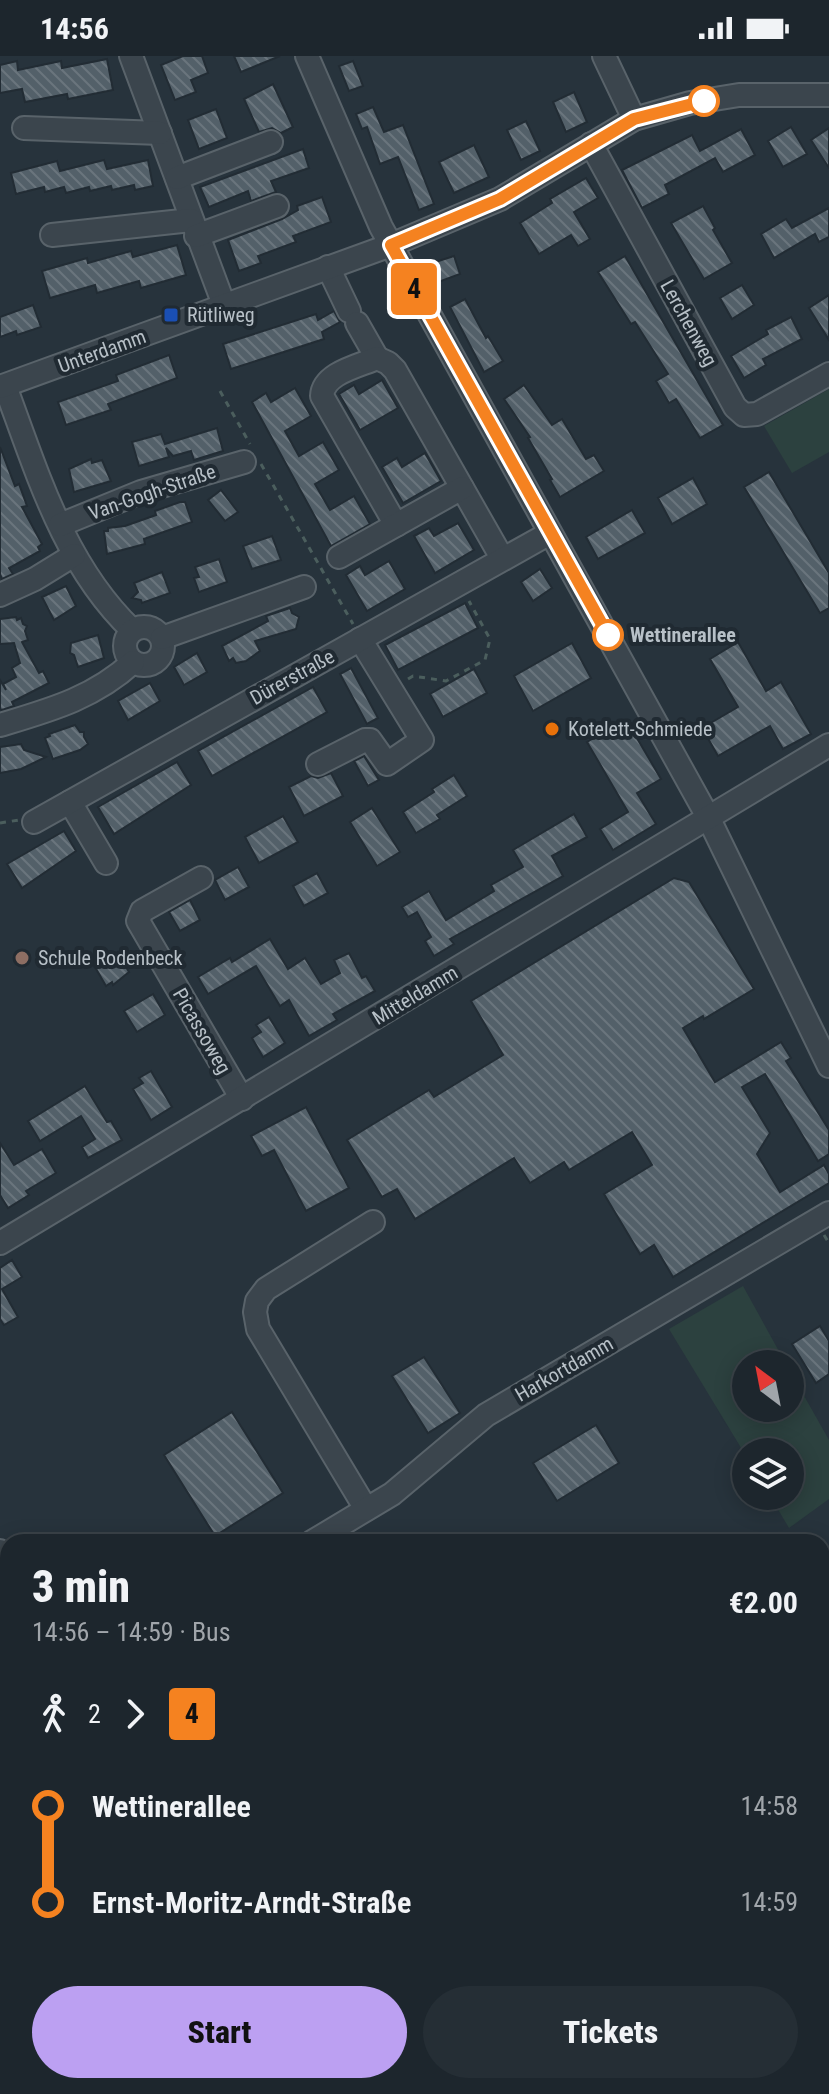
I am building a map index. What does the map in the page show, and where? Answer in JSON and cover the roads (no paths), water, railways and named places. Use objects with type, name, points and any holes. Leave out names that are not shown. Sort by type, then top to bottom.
[{"type":"street","points":[[131,56],[224,305]]},
{"type":"street","points":[[307,56],[391,245],[708,817],[829,1066]]},
{"type":"street","points":[[604,56],[634,119]]},
{"type":"street","name":"Unterdamm","points":[[3,387],[391,245],[500,199],[634,119],[690,103],[739,95],[829,95]]},
{"type":"street","points":[[24,128],[160,133]]},
{"type":"street","points":[[177,178],[271,142]]},
{"type":"street","name":"Lerchenweg","points":[[591,144],[735,407],[744,415],[757,414],[829,374]]},
{"type":"street","points":[[52,235],[194,228],[277,206]]},
{"type":"street","points":[[328,267],[377,358],[395,370],[502,558]]},
{"type":"street","points":[[377,358],[330,378],[322,387],[322,396],[396,525]]},
{"type":"street","points":[[3,387],[48,502],[74,555],[114,613],[132,630]]},
{"type":"street","name":"Van-Gogh-Straße","points":[[60,525],[141,492],[244,462]]},
{"type":"street","points":[[339,557],[462,488]]},
{"type":"street","name":"Dürerstraße","points":[[34,822],[550,533]]},
{"type":"street","points":[[0,595],[35,579],[74,555]]},
{"type":"street","points":[[162,638],[304,587]]},
{"type":"street","points":[[149,627],[162,638],[163,646],[156,661],[149,664],[133,662],[128,657],[125,643],[132,630],[149,627]]},
{"type":"street","points":[[318,764],[370,740],[387,764],[422,740],[360,639]]},
{"type":"street","points":[[0,725],[67,705],[95,691],[133,662]]},
{"type":"street","name":"Mitteldamm","points":[[0,1243],[829,745]]},
{"type":"street","points":[[70,802],[106,863]]},
{"type":"street","name":"Picassoweg","points":[[201,878],[142,911],[138,921],[242,1099]]},
{"type":"street","name":"Harkortdamm","points":[[325,1534],[392,1494],[486,1415],[829,1213]]},
{"type":"street","points":[[366,1509],[277,1363],[258,1329],[255,1312],[257,1301],[266,1289],[373,1222]]},
{"type":"place","name":"Rütliweg","points":[[171,315]]},
{"type":"place","name":"Wettinerallee","points":[[608,635]]},
{"type":"place","name":"Kotelett-Schmiede","points":[[552,729]]},
{"type":"place","name":"Schule Rodenbeck","points":[[22,958]]}]
